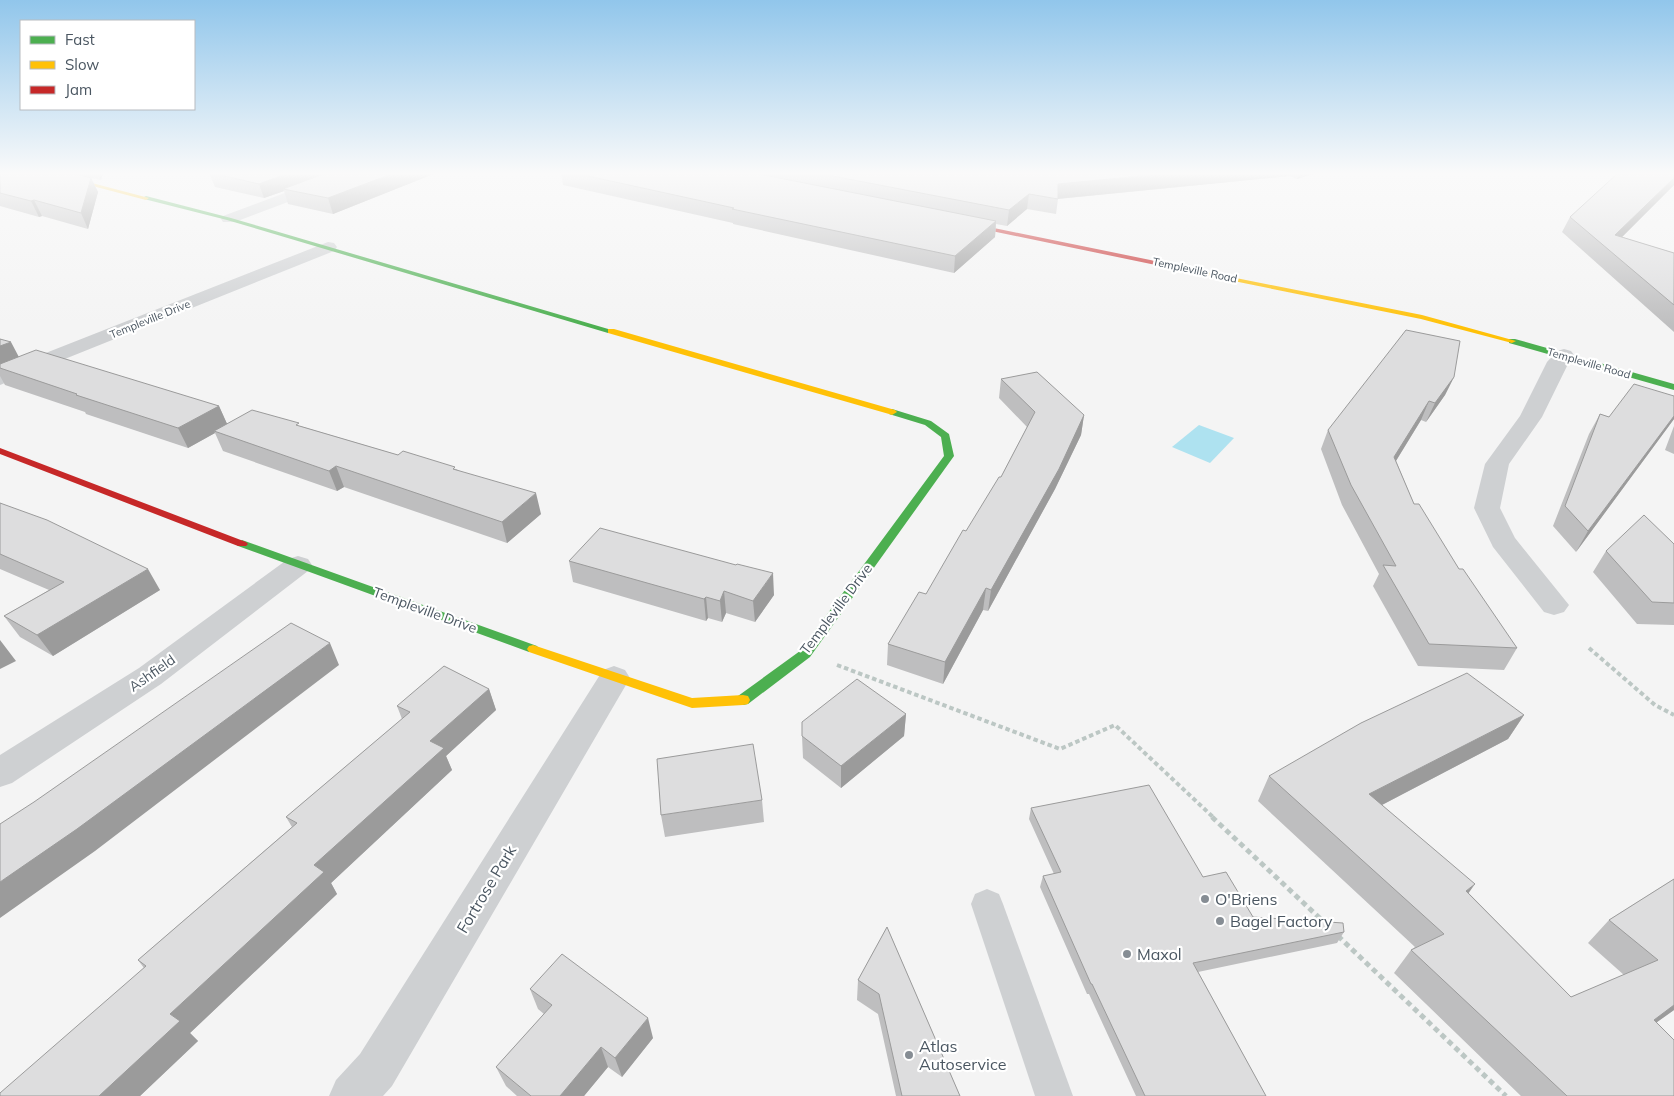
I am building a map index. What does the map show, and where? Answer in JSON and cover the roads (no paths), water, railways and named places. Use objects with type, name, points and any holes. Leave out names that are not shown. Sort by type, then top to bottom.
[{"type":"street","name":"Templeville Drive","points":[[0,451],[298,565],[614,678],[692,703],[743,700],[805,654],[950,456],[946,436],[928,423],[247,224]]},
{"type":"street","name":"Templeville Road","points":[[966,224],[1422,317],[1674,387]]},
{"type":"street","name":"Templeville Drive","points":[[0,379],[328,247]]},
{"type":"street","points":[[1554,605],[1502,541],[1487,508],[1497,464],[1531,417],[1558,362],[1564,355]]},
{"type":"street","name":"Ashfield","points":[[0,773],[150,676],[298,565]]},
{"type":"street","name":"Fortrose Park","points":[[352,1096],[376,1070],[614,678]]},
{"type":"lane","points":[[986,904],[1054,1096]]},
{"type":"water","points":[[1199,425],[1234,438],[1210,463],[1172,447]]},
{"type":"place","name":"O'Briens","points":[[1205,899]]},
{"type":"place","name":"Bagel Factory","points":[[1220,921]]},
{"type":"place","name":"Maxol","points":[[1127,954]]},
{"type":"place","name":"Atlas Autoservice","points":[[909,1055]]}]
